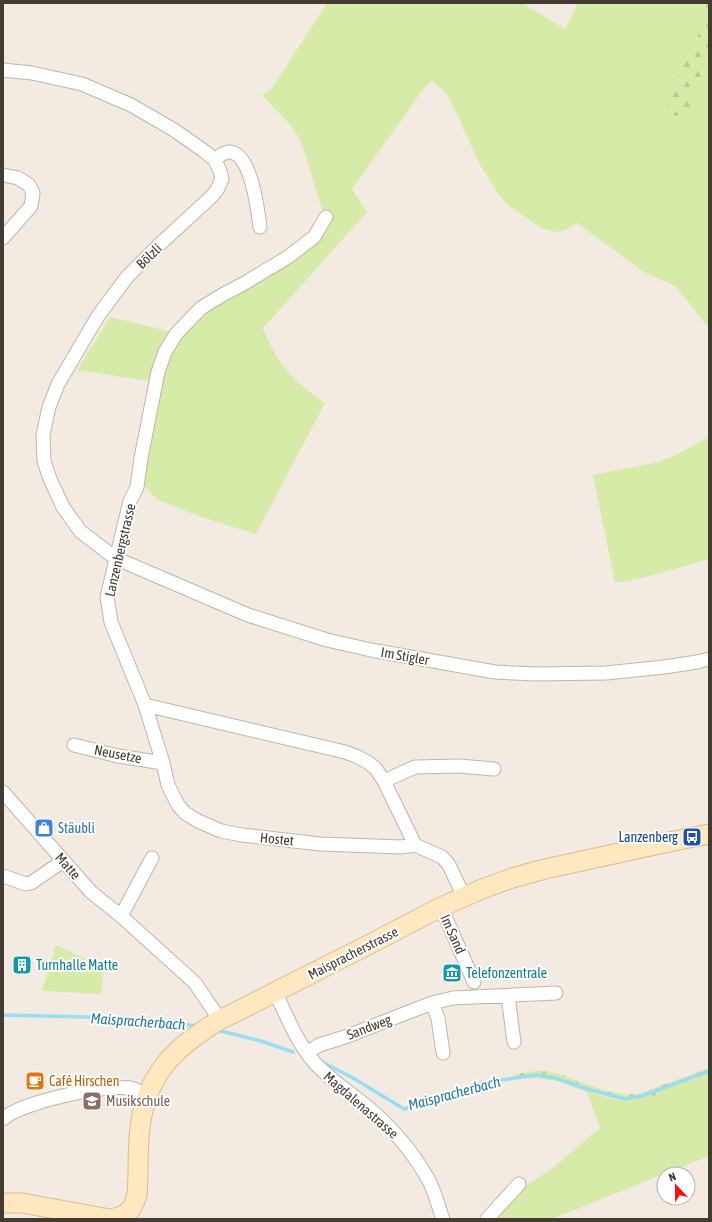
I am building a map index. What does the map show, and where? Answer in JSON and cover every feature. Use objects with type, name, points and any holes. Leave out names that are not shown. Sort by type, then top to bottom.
[{"type":"main road","name":"Maispracherstrasse","points":[[3,1203],[22,1203],[110,1219],[128,1213],[134,1204],[137,1195],[140,1127],[147,1096],[157,1076],[168,1060],[181,1047],[200,1032],[441,907],[512,878],[545,869],[709,834]]},
{"type":"street","points":[[3,70],[32,73],[82,84],[131,105],[186,139],[215,160],[228,152],[234,153],[240,158],[252,183],[260,227]]},
{"type":"street","name":"Bölzli","points":[[115,558],[80,531],[63,507],[50,479],[44,461],[43,435],[49,407],[58,384],[98,316],[127,277],[217,190],[222,179],[215,160]]},
{"type":"street","points":[[3,175],[18,178],[29,185],[33,193],[31,206],[3,238]]},
{"type":"street","name":"Lanzenbergstrasse","points":[[145,705],[111,622],[107,597],[115,558],[130,501],[137,487],[140,458],[158,372],[165,352],[176,334],[201,308],[288,257],[314,237],[326,217]]},
{"type":"street","name":"Im Stigler","points":[[115,558],[248,615],[278,625],[326,640],[458,666],[495,672],[536,674],[606,673],[664,667],[709,659]]},
{"type":"street","points":[[145,705],[345,752],[356,756],[369,763],[376,769],[384,781],[415,845]]},
{"type":"street","name":"Hostet","points":[[145,705],[163,763],[168,785],[178,805],[185,813],[198,821],[221,831],[242,835],[320,844],[401,847],[415,845],[442,857],[449,865],[464,897]]},
{"type":"street","name":"Neusetze","points":[[74,745],[118,756],[163,763]]},
{"type":"street","points":[[384,781],[415,767],[459,766],[494,769]]},
{"type":"street","name":"Matte","points":[[3,792],[91,892],[122,916],[195,982],[219,1021]]},
{"type":"street","points":[[122,916],[152,858]]},
{"type":"street","points":[[3,876],[26,884],[31,883],[63,861]]},
{"type":"street","name":"Im Sand","points":[[441,907],[474,982]]},
{"type":"street","name":"Magdalenastrasse","points":[[275,992],[294,1032],[309,1056],[326,1075],[370,1109],[404,1142],[429,1180],[443,1219]]},
{"type":"street","name":"Sandweg","points":[[309,1056],[318,1045],[345,1037],[432,1003],[453,998],[556,993]]},
{"type":"street","points":[[508,996],[514,1042]]},
{"type":"street","points":[[432,1003],[438,1018],[443,1053]]},
{"type":"street","points":[[3,1119],[8,1114],[42,1101],[90,1091],[109,1088],[131,1088],[147,1096]]},
{"type":"street","points":[[487,1219],[519,1184]]},
{"type":"green space","points":[[327,3],[522,3],[565,29],[578,3],[695,3],[706,16],[691,53],[684,60],[664,114],[673,116],[692,108],[697,87],[709,52],[709,328],[675,286],[644,272],[577,223],[563,231],[554,232],[541,228],[508,205],[499,195],[479,163],[446,93],[432,81],[424,88],[352,189],[367,212],[263,328],[269,343],[286,370],[301,385],[325,403],[256,534],[201,517],[158,500],[143,484],[161,383],[77,370],[110,317],[184,335],[207,313],[228,296],[289,262],[323,213],[299,138],[285,119],[262,95],[271,90]]},
{"type":"green space","points":[[695,3],[709,3],[709,52],[697,87],[692,108],[679,115],[664,114],[684,60],[691,53],[706,16]]},
{"type":"green space","points":[[709,437],[709,559],[651,576],[615,583],[593,475],[654,463],[674,456]]},
{"type":"green space","points":[[56,945],[104,968],[101,994],[42,991]]},
{"type":"green space","points":[[709,1068],[709,1074],[635,1102],[587,1092],[558,1081],[512,1075],[533,1071],[546,1071],[604,1090],[624,1094],[638,1094]]},
{"type":"green space","points":[[709,1074],[709,1156],[684,1166],[656,1166],[656,1177],[552,1219],[493,1219],[516,1192],[550,1170],[600,1128],[587,1092],[621,1100],[640,1101]]},
{"type":"waterway","name":"Maispracherbach","points":[[3,1015],[128,1018],[198,1026]]},
{"type":"waterway","name":"Maispracherbach","points":[[217,1030],[261,1041],[293,1052]]},
{"type":"waterway","name":"Maispracherbach","points":[[322,1062],[353,1078],[404,1109],[485,1082],[538,1075],[555,1078],[587,1089],[625,1099],[642,1096],[709,1071]]},
{"type":"place","name":"Stäubli","points":[[44,828]]},
{"type":"place","name":"Lanzenberg","points":[[692,837]]},
{"type":"place","name":"Turnhalle Matte","points":[[22,965]]},
{"type":"place","name":"Telefonzentrale","points":[[452,973]]},
{"type":"place","name":"Café Hirschen","points":[[35,1081]]},
{"type":"place","name":"Musikschule","points":[[92,1101]]}]
